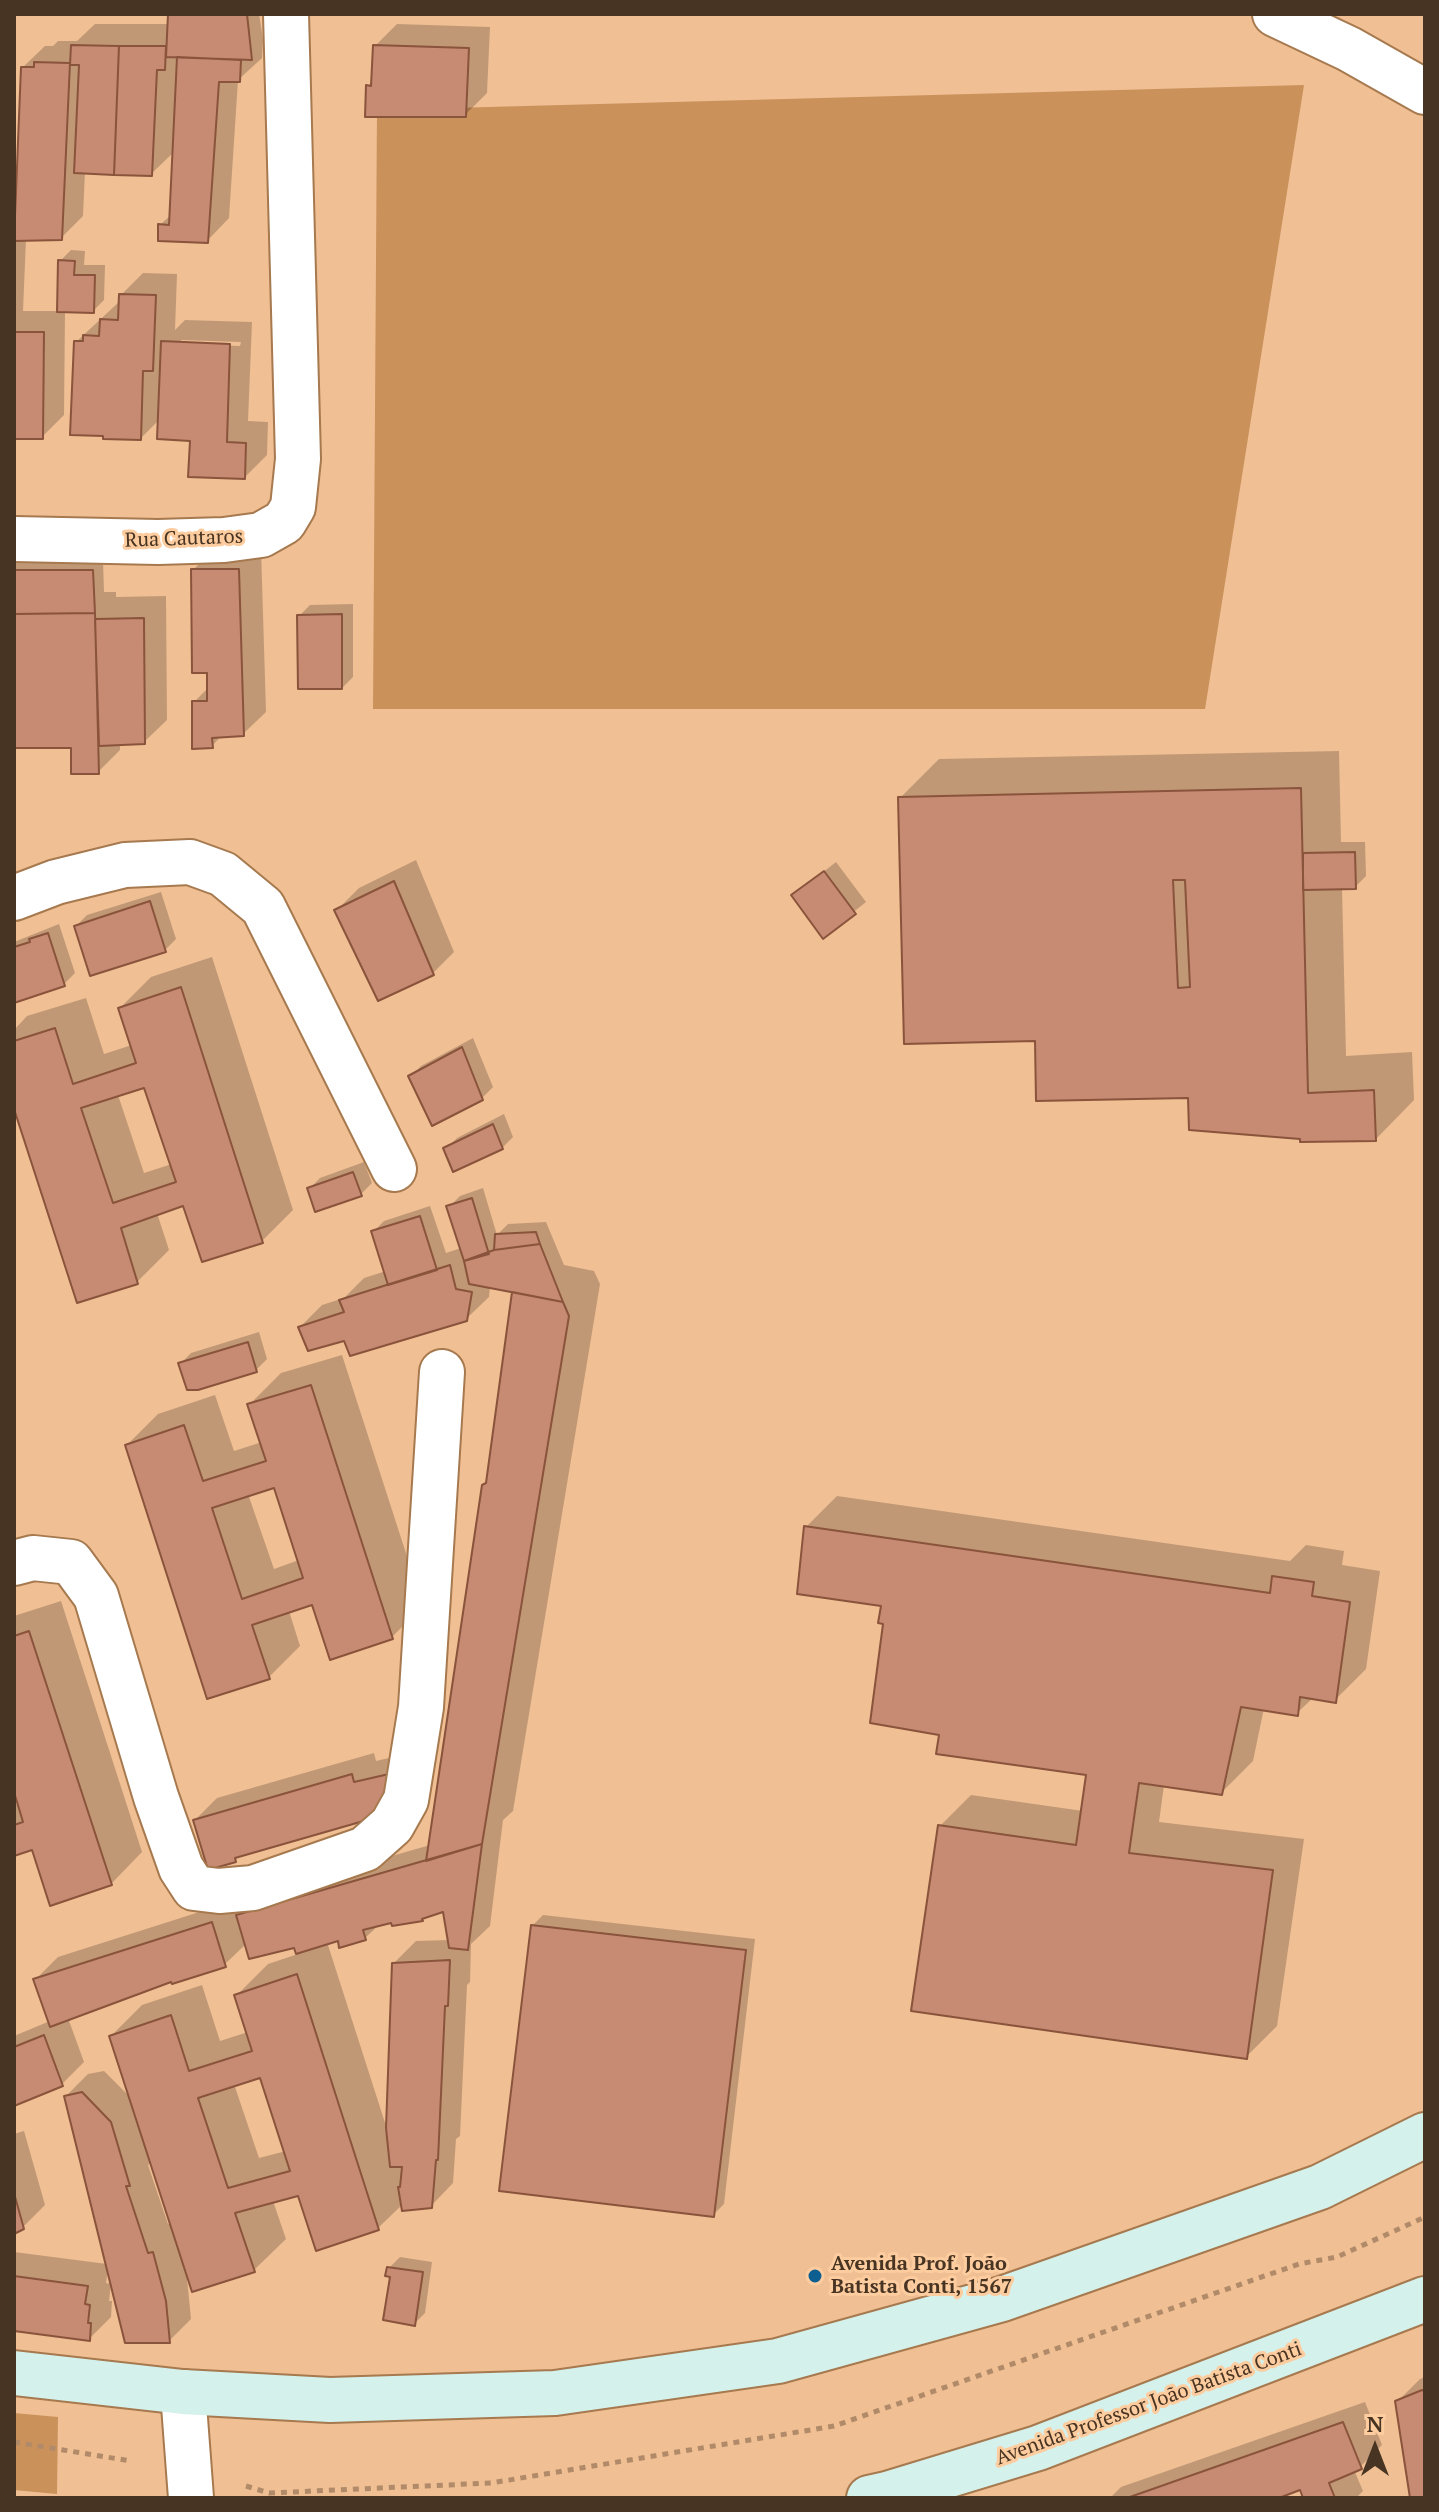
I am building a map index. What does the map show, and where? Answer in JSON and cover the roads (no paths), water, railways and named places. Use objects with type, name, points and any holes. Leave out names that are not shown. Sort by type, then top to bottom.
[{"type":"main road","points":[[14,2373],[183,2392],[330,2400],[555,2393],[778,2361],[1031,2289],[1320,2187],[1425,2135]]},
{"type":"main road","name":"Avenida Professor João Batista Conti","points":[[869,2498],[1038,2448],[1425,2299]]},
{"type":"street","name":"Rua Cautaros","points":[[14,539],[224,540],[261,535],[284,522],[293,507],[298,459],[286,14]]},
{"type":"street","points":[[1275,14],[1425,92]]},
{"type":"street","points":[[14,898],[56,882],[125,865],[190,862],[223,874],[263,907],[394,1169]]},
{"type":"street","points":[[14,1563],[33,1558],[71,1562],[96,1596],[156,1797],[181,1868],[194,1888],[219,1891],[253,1888],[365,1849],[392,1825],[406,1800],[421,1707],[442,1372]]},
{"type":"street","points":[[183,2392],[191,2498]]},
{"type":"place","name":"Avenida Prof. João Batista Conti, 1567","points":[[815,2276]]}]
